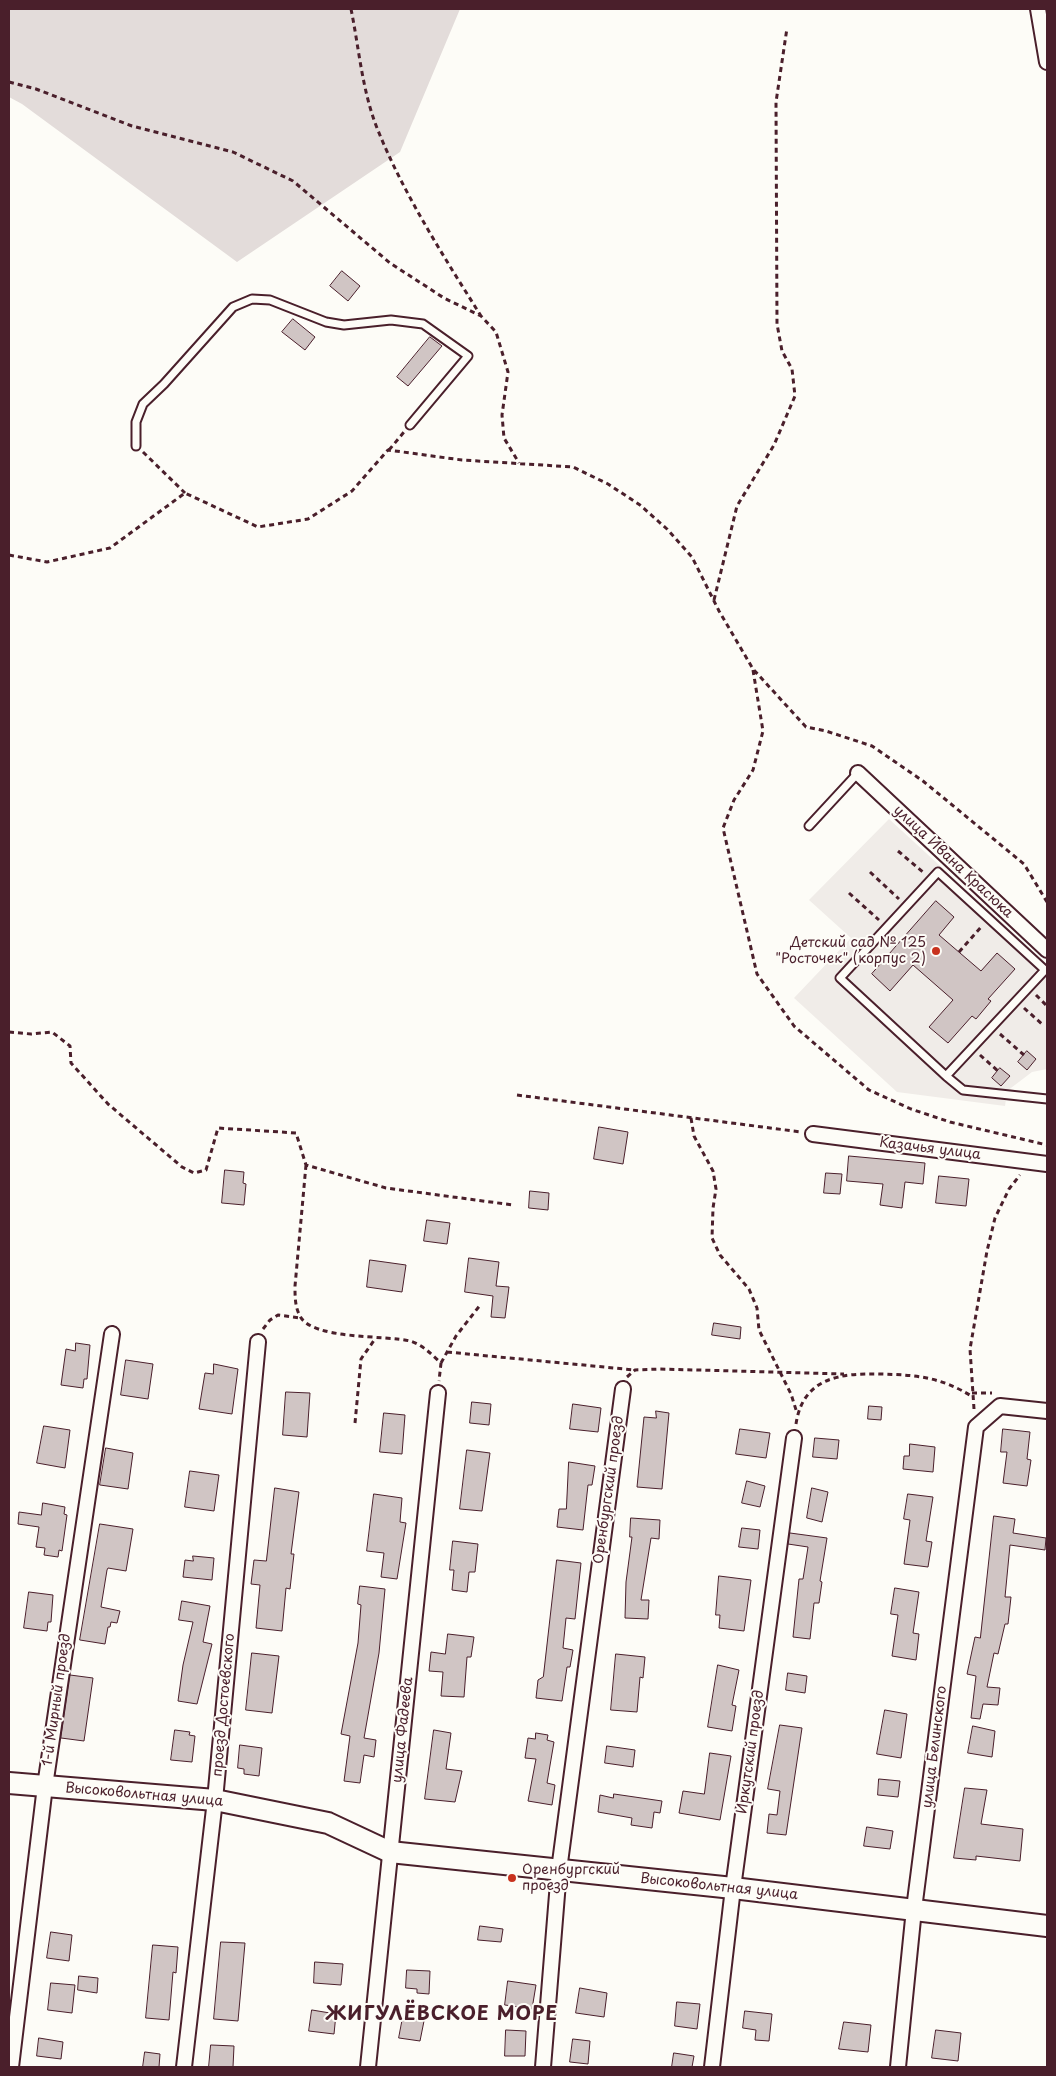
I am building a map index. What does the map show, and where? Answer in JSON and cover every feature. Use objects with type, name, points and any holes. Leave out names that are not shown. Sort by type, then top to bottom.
[{"type":"street","points":[[1038,9],[1047,62]]},
{"type":"street","name":"улица Ивана Красюка","points":[[858,773],[1047,950]]},
{"type":"street","name":"Казачья улица","points":[[813,1134],[1047,1164]]},
{"type":"street","name":"1-й Мирный проезд","points":[[11,2067],[45,1786],[112,1334]]},
{"type":"street","name":"проезд Достоевского","points":[[184,2067],[215,1800],[258,1342]]},
{"type":"street","name":"Оренбургский проезд","points":[[543,2067],[559,1870],[623,1389]]},
{"type":"street","name":"улица Фадеева","points":[[368,2067],[438,1393]]},
{"type":"street","points":[[976,1428],[1000,1406],[1047,1411]]},
{"type":"street","name":"улица Белинского","points":[[898,2067],[914,1909],[976,1428]]},
{"type":"street","name":"Иркутский проезд","points":[[712,2067],[733,1888],[794,1438]]},
{"type":"street","name":"Высоковольтная улица","points":[[9,1783],[215,1800],[328,1823],[390,1852],[733,1888],[1047,1926]]},
{"type":"lane","points":[[136,446],[136,422],[143,404],[164,384],[233,307],[252,299],[270,300],[326,322],[344,325],[391,320],[423,324],[468,356],[410,425]]},
{"type":"lane","points":[[809,826],[858,773]]},
{"type":"lane","points":[[946,1076],[1044,970],[938,872],[840,978],[946,1076],[963,1090],[1047,1099]]},
{"type":"path","points":[[351,9],[364,83],[377,128],[424,224],[481,316],[496,332],[508,372],[502,415],[504,438],[519,463]]},
{"type":"path","points":[[713,600],[738,506],[774,445],[795,396],[792,369],[782,351],[777,324],[776,102],[787,28]]},
{"type":"path","points":[[9,82],[36,89],[132,126],[233,152],[293,181],[405,273],[444,298],[481,316]]},
{"type":"path","points":[[136,446],[186,494],[258,527],[308,519],[352,490],[410,425]]},
{"type":"path","points":[[388,450],[462,460],[574,467],[608,484],[640,505],[692,557],[713,600],[752,669],[806,727],[826,731],[872,746],[922,781],[1024,864],[1047,902]]},
{"type":"path","points":[[9,555],[47,562],[110,548],[186,494]]},
{"type":"path","points":[[752,669],[763,731],[753,770],[734,800],[723,828],[757,974],[794,1026],[869,1090],[911,1109],[950,1122],[1047,1145]]},
{"type":"path","points":[[898,851],[932,880]]},
{"type":"path","points":[[870,872],[907,906]]},
{"type":"path","points":[[849,893],[887,927]]},
{"type":"path","points":[[959,952],[989,919]]},
{"type":"path","points":[[1016,1001],[1042,1024]]},
{"type":"path","points":[[992,1027],[1024,1055]]},
{"type":"path","points":[[9,1032],[31,1034],[52,1032],[70,1046],[71,1063],[108,1104],[182,1167],[194,1173],[206,1170],[218,1128],[296,1133],[306,1165],[295,1286],[296,1306],[300,1318]]},
{"type":"path","points":[[973,1048],[998,1071]]},
{"type":"path","points":[[517,1095],[813,1134]]},
{"type":"path","points":[[691,1118],[694,1136],[713,1171],[716,1189],[712,1238],[720,1255],[749,1289],[757,1308],[759,1330],[781,1374],[797,1413]]},
{"type":"path","points":[[976,1428],[970,1348],[989,1243],[995,1218],[1009,1189],[1031,1162]]},
{"type":"path","points":[[306,1165],[386,1188],[513,1205]]},
{"type":"path","points":[[438,1393],[440,1363],[481,1304]]},
{"type":"path","points":[[258,1342],[265,1325],[278,1314],[300,1318],[315,1328],[331,1332],[375,1339],[409,1341],[424,1347],[440,1363]]},
{"type":"path","points":[[355,1423],[361,1359],[375,1339]]},
{"type":"path","points":[[447,1352],[635,1370],[718,1369],[781,1374],[913,1375],[944,1381],[973,1398]]},
{"type":"path","points":[[623,1389],[628,1376],[635,1370]]},
{"type":"path","points":[[794,1438],[797,1413],[814,1388],[828,1378],[844,1374]]},
{"type":"shaded area","points":[[9,9],[460,9],[400,152],[237,262],[22,104],[9,97]]},
{"type":"shaded area","name":"Детский сад № 125 \"Росточек\" (корпус 2)","points":[[889,819],[1047,964],[1047,1069],[1032,1072],[1007,1091],[1005,1106],[897,1092],[794,998],[851,938],[809,900]]},
{"type":"building","points":[[342,271],[360,286],[348,301],[330,286]]},
{"type":"building","points":[[293,319],[315,337],[305,350],[282,332]]},
{"type":"building","points":[[430,337],[442,346],[408,386],[397,377]]},
{"type":"building","points":[[936,901],[954,917],[939,935],[981,971],[997,953],[1015,969],[988,999],[991,1001],[976,1019],[972,1016],[948,1043],[929,1027],[953,1000],[913,965],[890,991],[872,974]]},
{"type":"building","points":[[1027,1051],[1036,1059],[1027,1070],[1018,1062]]},
{"type":"building","points":[[1000,1068],[1010,1076],[1001,1086],[992,1078]]},
{"type":"building","points":[[599,1127],[628,1132],[623,1164],[594,1159]]},
{"type":"building","points":[[849,1156],[925,1163],[923,1184],[905,1182],[902,1208],[880,1205],[883,1184],[847,1181]]},
{"type":"building","points":[[225,1170],[244,1172],[243,1183],[246,1184],[244,1205],[222,1203]]},
{"type":"building","points":[[826,1173],[842,1174],[840,1194],[824,1193]]},
{"type":"building","points":[[939,1176],[969,1179],[966,1206],[936,1203]]},
{"type":"building","points":[[530,1191],[549,1193],[548,1210],[529,1208]]},
{"type":"building","points":[[427,1220],[450,1223],[447,1244],[424,1241]]},
{"type":"building","points":[[469,1258],[499,1262],[496,1286],[509,1287],[505,1318],[491,1317],[493,1296],[465,1292]]},
{"type":"building","points":[[370,1260],[406,1265],[402,1292],[367,1287]]},
{"type":"building","points":[[714,1323],[741,1327],[740,1339],[712,1335]]},
{"type":"building","points":[[76,1343],[90,1345],[87,1379],[84,1379],[83,1388],[61,1385],[66,1349],[75,1351]]},
{"type":"building","points":[[126,1360],[153,1364],[148,1399],[121,1395]]},
{"type":"building","points":[[214,1364],[238,1369],[232,1414],[199,1409],[205,1373],[213,1374]]},
{"type":"building","points":[[286,1392],[310,1393],[307,1437],[283,1435]]},
{"type":"building","points":[[472,1402],[491,1404],[489,1425],[470,1423]]},
{"type":"building","points":[[573,1404],[601,1408],[598,1432],[570,1429]]},
{"type":"building","points":[[869,1406],[882,1407],[881,1420],[868,1419]]},
{"type":"building","points":[[656,1411],[669,1413],[662,1489],[637,1487],[644,1417],[656,1418]]},
{"type":"building","points":[[384,1413],[405,1415],[402,1454],[380,1452]]},
{"type":"building","points":[[44,1426],[70,1430],[65,1468],[37,1463]]},
{"type":"building","points":[[740,1429],[770,1433],[766,1458],[736,1454]]},
{"type":"building","points":[[1003,1429],[1030,1432],[1027,1459],[1031,1460],[1027,1486],[1003,1483],[1007,1452],[1001,1452]]},
{"type":"building","points":[[815,1438],[839,1440],[837,1459],[813,1457]]},
{"type":"building","points":[[910,1444],[935,1447],[933,1472],[903,1469],[904,1456],[909,1456]]},
{"type":"building","points":[[106,1448],[133,1453],[128,1489],[100,1485]]},
{"type":"building","points":[[467,1450],[490,1453],[482,1511],[460,1509]]},
{"type":"building","points":[[569,1462],[595,1466],[592,1485],[588,1485],[583,1530],[557,1527],[559,1509],[566,1509]]},
{"type":"building","points":[[190,1471],[219,1475],[214,1511],[185,1507]]},
{"type":"building","points":[[747,1481],[765,1486],[760,1507],[742,1503]]},
{"type":"building","points":[[275,1488],[299,1492],[291,1554],[294,1554],[290,1589],[286,1588],[282,1631],[256,1628],[260,1585],[251,1584],[254,1560],[266,1561]]},
{"type":"building","points":[[812,1488],[828,1492],[822,1522],[807,1518]]},
{"type":"building","points":[[374,1494],[402,1498],[400,1522],[406,1523],[397,1579],[381,1577],[384,1553],[367,1551]]},
{"type":"building","points":[[908,1494],[933,1497],[926,1541],[932,1542],[928,1567],[904,1564],[910,1520],[904,1519]]},
{"type":"building","points":[[43,1503],[65,1507],[64,1514],[67,1515],[62,1551],[59,1550],[58,1557],[44,1555],[45,1548],[36,1547],[39,1527],[18,1524],[19,1512],[41,1515]]},
{"type":"building","points":[[994,1516],[1015,1519],[1013,1533],[1046,1538],[1045,1550],[1010,1545],[1005,1597],[1011,1597],[1008,1624],[1005,1624],[998,1654],[994,1653],[987,1687],[1000,1688],[998,1705],[983,1704],[980,1719],[971,1718],[976,1676],[967,1674],[975,1637],[980,1638]]},
{"type":"building","points":[[631,1518],[660,1520],[659,1539],[651,1538],[641,1600],[649,1600],[648,1619],[625,1618],[626,1582],[632,1537],[630,1537]]},
{"type":"building","points":[[100,1524],[133,1529],[126,1571],[108,1568],[107,1570],[101,1607],[120,1611],[117,1623],[111,1622],[110,1627],[108,1627],[105,1644],[80,1640]]},
{"type":"building","points":[[742,1528],[760,1530],[758,1549],[739,1547]]},
{"type":"building","points":[[790,1533],[827,1538],[820,1581],[822,1582],[819,1603],[814,1603],[810,1639],[793,1637],[799,1579],[803,1579],[808,1547],[788,1544]]},
{"type":"building","points":[[453,1541],[478,1544],[475,1572],[469,1572],[467,1592],[452,1590],[454,1570],[450,1570]]},
{"type":"building","points":[[193,1556],[214,1558],[212,1580],[183,1577],[185,1560],[193,1561]]},
{"type":"building","points":[[557,1560],[581,1563],[575,1619],[566,1618],[563,1648],[573,1650],[570,1667],[567,1667],[562,1701],[536,1698],[538,1680],[543,1677]]},
{"type":"building","points":[[719,1576],[751,1580],[744,1631],[719,1628],[720,1615],[716,1615]]},
{"type":"building","points":[[360,1586],[385,1589],[379,1653],[364,1738],[376,1740],[374,1757],[364,1755],[360,1783],[344,1781],[350,1736],[341,1734],[358,1643],[361,1605],[358,1604]]},
{"type":"building","points":[[895,1588],[919,1592],[913,1633],[919,1634],[916,1660],[892,1656],[898,1615],[891,1614]]},
{"type":"building","points":[[29,1592],[53,1595],[51,1622],[48,1622],[47,1631],[24,1628]]},
{"type":"building","points":[[182,1601],[210,1606],[203,1642],[212,1644],[197,1704],[178,1701],[183,1665],[193,1622],[179,1620]]},
{"type":"building","points":[[448,1634],[474,1637],[471,1657],[467,1657],[464,1697],[441,1696],[443,1672],[429,1671],[431,1652],[445,1654]]},
{"type":"building","points":[[252,1653],[279,1656],[272,1713],[246,1710]]},
{"type":"building","points":[[616,1654],[645,1657],[643,1678],[640,1677],[637,1712],[611,1710]]},
{"type":"building","points":[[718,1665],[739,1670],[732,1705],[736,1706],[732,1731],[708,1727]]},
{"type":"building","points":[[788,1673],[807,1676],[805,1693],[786,1690]]},
{"type":"building","points":[[70,1675],[93,1678],[84,1741],[61,1738]]},
{"type":"building","points":[[885,1710],[907,1714],[901,1758],[877,1754]]},
{"type":"building","points":[[780,1725],[802,1728],[786,1835],[767,1833],[769,1814],[777,1815],[780,1791],[768,1789]]},
{"type":"building","points":[[973,1726],[995,1731],[992,1757],[968,1753]]},
{"type":"building","points":[[175,1730],[190,1732],[189,1735],[195,1736],[192,1762],[171,1760]]},
{"type":"building","points":[[434,1730],[451,1733],[446,1769],[462,1771],[455,1802],[425,1799]]},
{"type":"building","points":[[536,1733],[548,1735],[547,1740],[554,1742],[547,1783],[555,1785],[552,1805],[528,1801],[536,1759],[525,1758],[528,1738],[535,1739]]},
{"type":"building","points":[[240,1745],[262,1748],[259,1776],[244,1774],[244,1769],[238,1768]]},
{"type":"building","points":[[607,1746],[635,1750],[633,1767],[605,1763]]},
{"type":"building","points":[[710,1753],[731,1756],[720,1820],[679,1813],[683,1791],[704,1794]]},
{"type":"building","points":[[879,1779],[900,1781],[898,1797],[878,1795]]},
{"type":"building","points":[[965,1788],[987,1790],[981,1824],[1023,1829],[1020,1861],[976,1856],[976,1860],[954,1858]]},
{"type":"building","points":[[614,1794],[662,1801],[660,1813],[654,1812],[652,1828],[631,1825],[632,1818],[598,1812],[600,1795],[613,1798]]},
{"type":"building","points":[[867,1827],[893,1831],[890,1849],[864,1846]]},
{"type":"building","points":[[480,1926],[503,1929],[501,1942],[478,1940]]},
{"type":"building","points":[[51,1932],[72,1935],[69,1961],[47,1958]]},
{"type":"building","points":[[221,1942],[245,1943],[238,2021],[214,2019]]},
{"type":"building","points":[[153,1945],[178,1947],[176,1973],[173,1972],[169,2020],[146,2018]]},
{"type":"building","points":[[315,1962],[343,1964],[341,1985],[314,1983]]},
{"type":"building","points":[[407,1970],[430,1971],[429,1994],[417,1993],[417,1989],[406,1988]]},
{"type":"building","points":[[79,1976],[98,1978],[97,1993],[78,1990]]},
{"type":"building","points":[[508,1981],[536,1985],[532,2009],[505,2005]]},
{"type":"building","points":[[51,1983],[75,1985],[72,2013],[48,2010]]},
{"type":"building","points":[[580,1988],[607,1993],[604,2017],[576,2013]]},
{"type":"building","points":[[677,2002],[700,2004],[697,2029],[675,2026]]},
{"type":"building","points":[[312,2010],[336,2014],[334,2034],[309,2031]]},
{"type":"building","points":[[745,2011],[772,2014],[769,2041],[755,2040],[756,2030],[743,2028]]},
{"type":"building","points":[[403,2017],[424,2021],[420,2041],[399,2038]]},
{"type":"building","points":[[844,2022],[871,2025],[868,2052],[839,2049]]},
{"type":"building","points":[[506,2030],[526,2031],[525,2056],[505,2056]]},
{"type":"building","points":[[936,2030],[961,2033],[958,2061],[932,2058]]},
{"type":"building","points":[[39,2038],[63,2042],[61,2059],[37,2056]]},
{"type":"building","points":[[573,2039],[590,2041],[588,2064],[570,2062]]},
{"type":"building","points":[[211,2045],[234,2046],[233,2067],[209,2067]]},
{"type":"building","points":[[145,2052],[160,2054],[159,2067],[143,2067]]},
{"type":"building","points":[[674,2053],[694,2056],[692,2067],[672,2067]]},
{"type":"place","name":"Детский сад № 125 \"Росточек\" (корпус 2)","points":[[936,951]]},
{"type":"place","name":"Оренбургский проезд","points":[[512,1878]]},
{"type":"district","name":"ЖИГУЛЁВСКОЕ МОРЕ","points":[[442,2015]]}]
